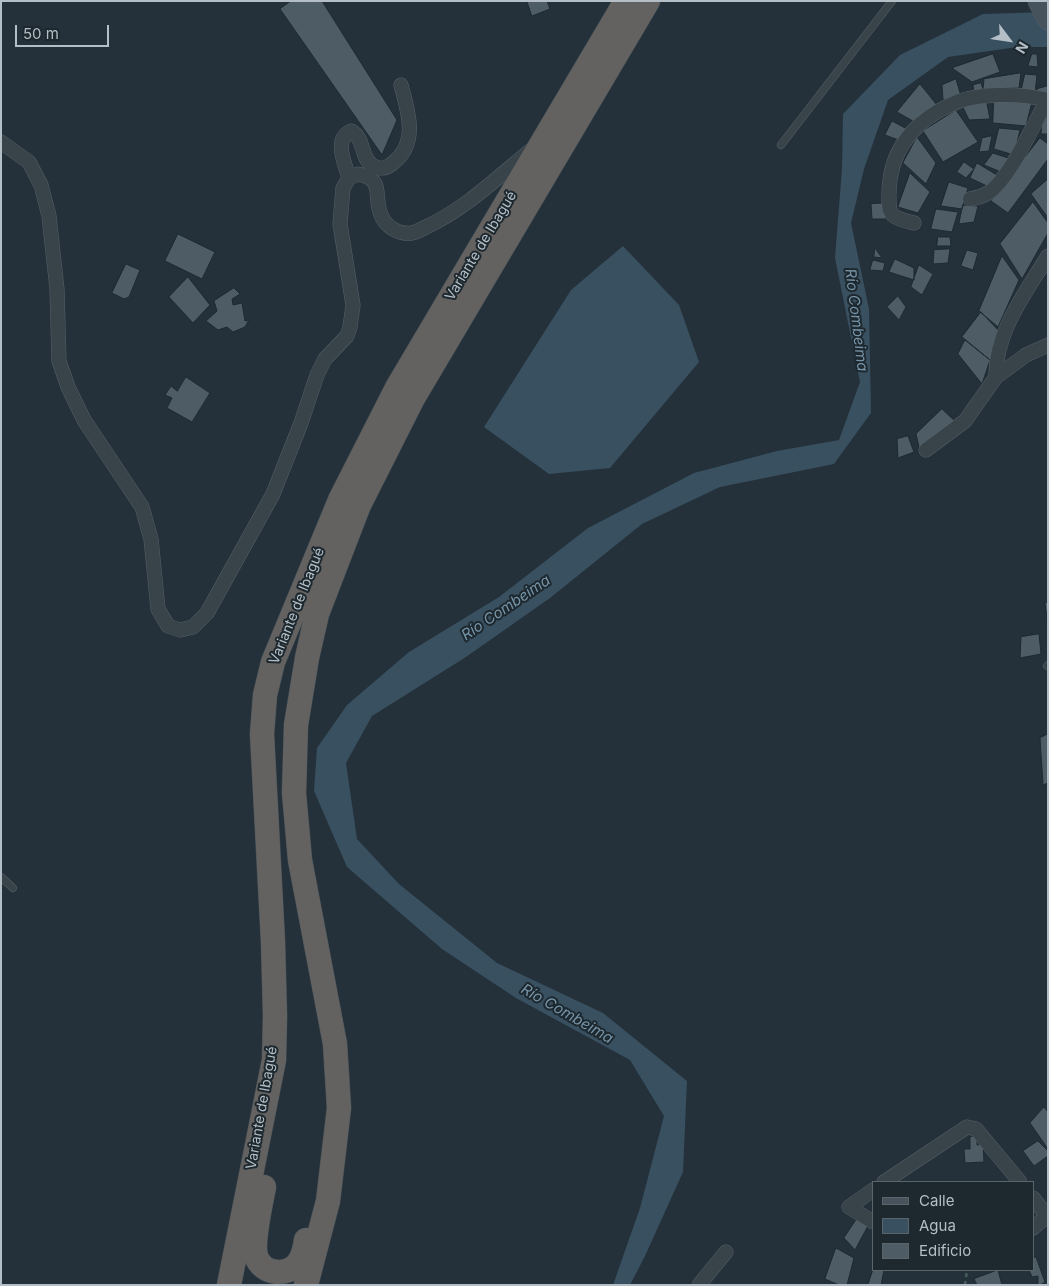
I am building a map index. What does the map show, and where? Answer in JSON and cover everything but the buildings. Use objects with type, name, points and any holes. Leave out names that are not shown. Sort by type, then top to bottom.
[{"type":"highway","name":"Variante de Ibagué","points":[[306,1285],[328,1201],[339,1108],[335,1044],[300,860],[294,783],[296,725],[307,658],[318,614],[359,505],[412,400],[648,1]]},
{"type":"highway","name":"Variante de Ibagué","points":[[229,1285],[274,1060],[273,942],[262,734],[267,686],[273,662],[340,500],[398,386],[622,4]]},
{"type":"highway","points":[[274,1060],[280,1082],[255,1242],[256,1256],[261,1264],[272,1272],[281,1272],[290,1270],[299,1262],[303,1253],[323,1164],[327,1109],[324,1054],[315,1003],[322,978]]},
{"type":"main road","points":[[1038,1],[1048,20]]},
{"type":"street","points":[[350,178],[341,146],[341,139],[351,131],[357,134],[370,164],[377,168],[387,168],[405,151],[409,141],[410,129],[408,108],[401,85]]},
{"type":"street","points":[[914,223],[893,216],[890,211],[889,189],[890,175],[897,155],[913,131],[932,114],[952,104],[974,98],[1002,96],[1034,97],[1047,100],[1020,152],[996,187],[987,194],[970,199]]},
{"type":"street","points":[[1,142],[29,162],[41,185],[49,216],[56,280],[59,361],[68,387],[84,420],[142,506],[151,539],[158,609],[168,626],[180,630],[193,627],[206,613],[273,494],[301,423],[317,374],[325,359],[347,336],[353,305],[340,224],[343,188],[350,178],[358,174],[372,180],[378,187],[380,213],[391,229],[404,233],[414,233],[440,221],[482,191],[545,138]]},
{"type":"street","points":[[996,377],[996,363],[1005,329],[1048,256]]},
{"type":"street","points":[[926,450],[965,421],[996,377],[1026,355],[1048,345]]},
{"type":"street","points":[[885,1181],[967,1126],[976,1129],[1019,1181]]},
{"type":"street","points":[[872,1191],[849,1207],[872,1221]]},
{"type":"street","points":[[1034,1199],[1048,1216],[1034,1227]]},
{"type":"street","points":[[699,1285],[726,1252]]},
{"type":"lane","points":[[781,145],[892,1]]},
{"type":"lane","points":[[1,877],[14,888]]},
{"type":"path","points":[[965,1285],[968,1271]]},
{"type":"water","name":"Río Combeima","points":[[1048,12],[1048,47],[1017,47],[948,57],[888,100],[864,169],[851,223],[869,309],[871,413],[834,464],[720,487],[642,524],[550,598],[466,657],[372,716],[346,763],[357,839],[399,884],[497,963],[603,1013],[687,1081],[683,1172],[630,1285],[613,1285],[640,1208],[664,1116],[630,1060],[516,998],[442,949],[347,867],[314,791],[317,748],[347,705],[409,652],[499,597],[588,528],[694,473],[777,451],[839,440],[860,382],[835,258],[842,169],[843,114],[900,55],[983,14]]},
{"type":"water","points":[[623,246],[679,305],[699,362],[610,468],[549,474],[484,427],[571,290]]}]
